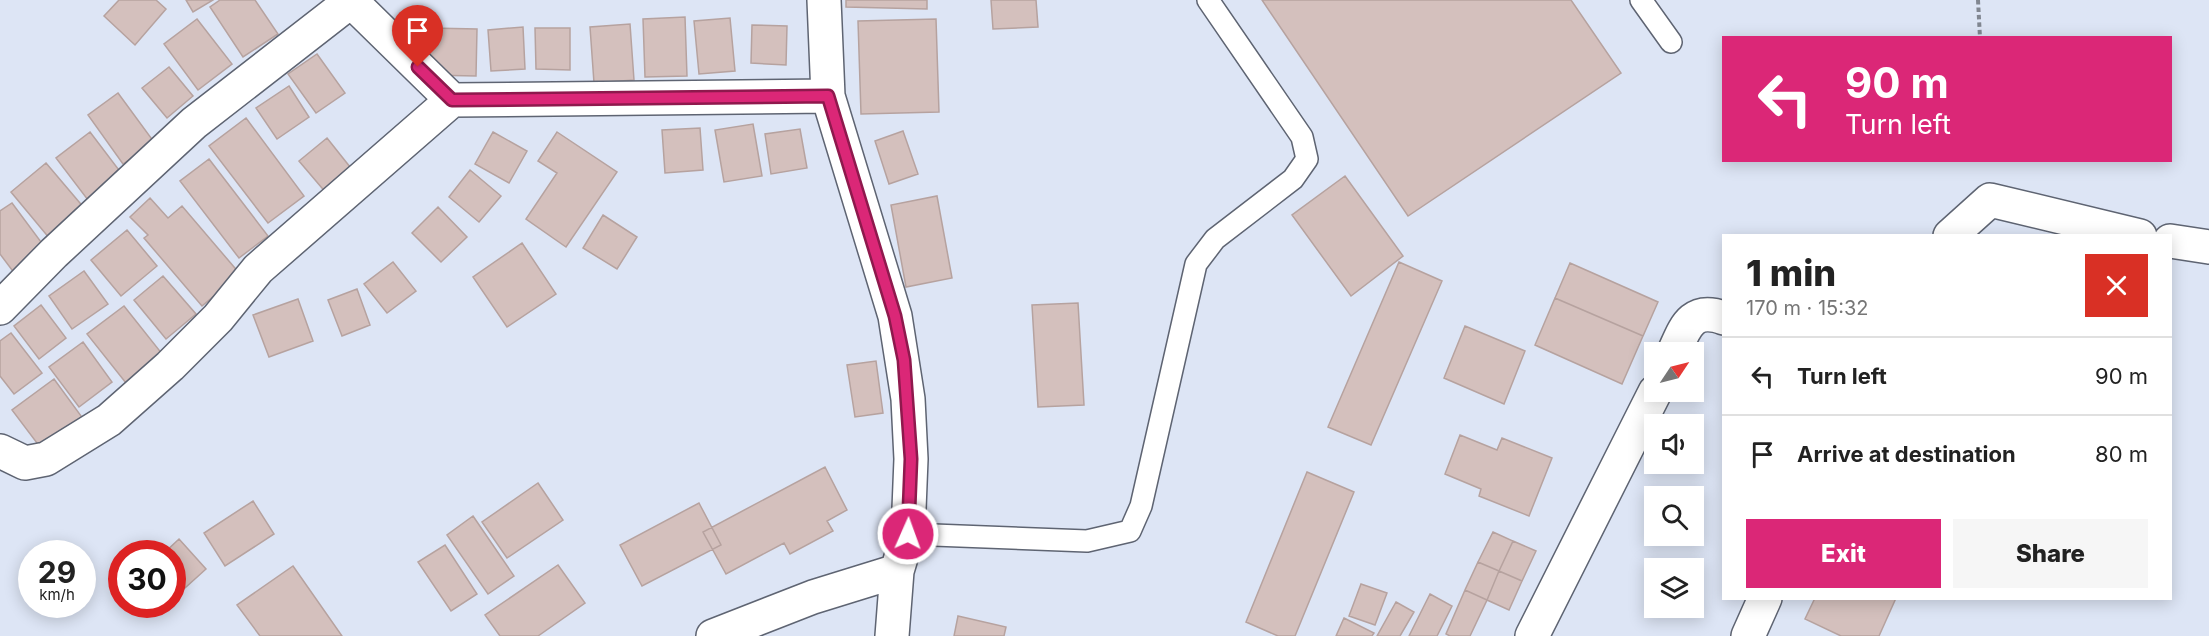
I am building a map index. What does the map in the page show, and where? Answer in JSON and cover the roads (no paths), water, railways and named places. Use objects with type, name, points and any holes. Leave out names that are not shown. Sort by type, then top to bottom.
[{"type":"street","points":[[824,0],[828,96],[895,316],[904,360],[911,459],[908,534],[897,571],[892,636]]},
{"type":"street","points":[[0,308],[54,253],[195,123],[350,1],[452,100]]},
{"type":"street","points":[[0,451],[25,463],[46,459],[109,420],[170,366],[218,318],[258,269],[452,100],[828,96]]},
{"type":"street","points":[[1952,234],[1990,200],[2131,234]]},
{"type":"street","points":[[2172,241],[2209,247]]},
{"type":"street","points":[[1679,342],[1686,327],[1698,316],[1712,314],[1722,317]]},
{"type":"street","points":[[1532,636],[1650,402]]},
{"type":"street","points":[[712,636],[813,597],[897,571]]},
{"type":"street","points":[[1748,636],[1764,600]]},
{"type":"lane","points":[[908,534],[1088,541],[1130,531],[1141,506],[1196,264],[1215,239],[1293,179],[1307,159],[1302,137],[1209,0]]},
{"type":"lane","points":[[1641,0],[1671,42]]}]
